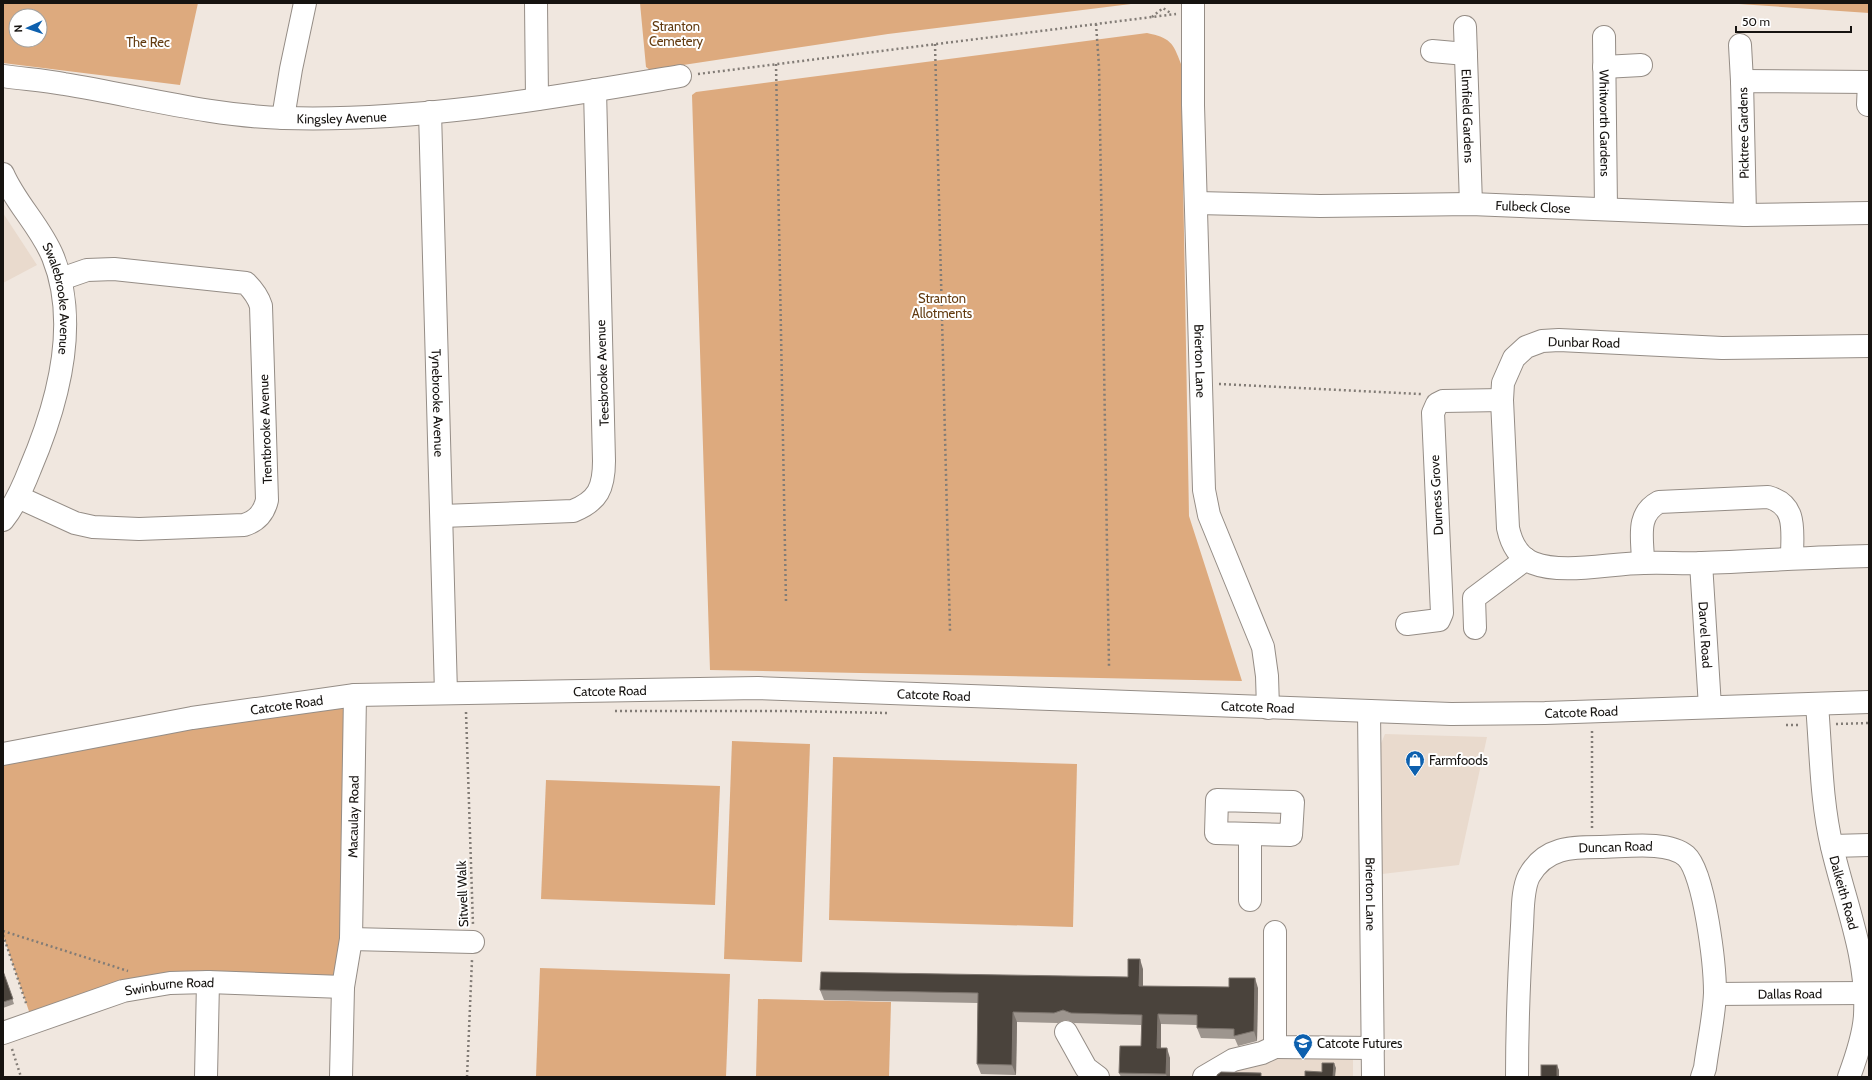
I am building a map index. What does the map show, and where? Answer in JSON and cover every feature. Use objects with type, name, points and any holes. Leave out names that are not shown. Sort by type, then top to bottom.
[{"type":"street","points":[[283,118],[291,68],[305,3]]},
{"type":"street","points":[[536,3],[537,98]]},
{"type":"street","name":"Brierton Lane","points":[[1186,10],[1197,203],[1204,490],[1209,515],[1263,647],[1267,676],[1268,708]]},
{"type":"street","name":"Elmfield Gardens","points":[[1465,27],[1471,204]]},
{"type":"street","name":"Whitworth Gardens","points":[[1604,37],[1606,209]]},
{"type":"street","points":[[1740,45],[1742,81]]},
{"type":"street","points":[[1432,51],[1466,54]]},
{"type":"street","points":[[1604,67],[1641,64]]},
{"type":"street","name":"Kingsley Avenue","points":[[3,76],[63,83],[216,112],[283,118],[353,117],[430,112],[595,90],[652,75],[688,75]]},
{"type":"street","name":"Picktree Gardens","points":[[1745,215],[1742,81],[1869,82]]},
{"type":"street","points":[[1868,105],[1869,82]]},
{"type":"street","name":"Teesbrooke Avenue","points":[[442,516],[573,511],[586,506],[596,496],[602,485],[604,461],[595,90]]},
{"type":"street","name":"Tynebrooke Avenue","points":[[430,112],[446,693]]},
{"type":"street","name":"Swalebrooke Avenue","points":[[3,174],[9,188],[42,236],[53,256],[61,280],[64,346],[57,395],[40,447],[18,497],[3,520]]},
{"type":"street","name":"Fulbeck Close","points":[[1197,203],[1314,206],[1471,204],[1745,215],[1869,213]]},
{"type":"street","name":"Trentbrooke Avenue","points":[[18,497],[75,523],[106,528],[139,529],[244,525],[253,522],[260,516],[267,500],[261,306],[259,297],[252,289],[246,283],[114,269],[87,270],[61,280]]},
{"type":"street","name":"Dunbar Road","points":[[1869,346],[1722,348],[1559,340],[1542,341],[1526,347],[1514,358],[1506,374],[1502,400],[1508,528],[1511,541],[1518,552],[1531,563],[1552,569],[1644,563],[1701,563],[1792,557],[1869,556]]},
{"type":"street","points":[[1443,401],[1502,400]]},
{"type":"street","name":"Durness Grove","points":[[1407,624],[1439,620],[1442,613],[1433,413],[1437,404],[1443,401]]},
{"type":"street","points":[[1644,563],[1642,523],[1644,515],[1651,506],[1659,502],[1768,497],[1783,504],[1789,511],[1792,522],[1792,557]]},
{"type":"street","points":[[1475,628],[1474,598],[1526,559]]},
{"type":"street","name":"Darvel Road","points":[[1701,563],[1710,707]]},
{"type":"street","name":"Catcote Road","points":[[3,754],[192,718],[355,695],[758,688],[1451,714],[1710,707],[1818,715],[1869,702]]},
{"type":"street","name":"Macaulay Road","points":[[341,1077],[343,987],[351,939],[355,695]]},
{"type":"street","name":"Brierton Lane","points":[[1369,711],[1373,1077]]},
{"type":"street","name":"Dalkeith Road","points":[[1818,715],[1826,816],[1832,846],[1861,956],[1865,993],[1865,1017],[1849,1077]]},
{"type":"street","points":[[1250,835],[1250,900]]},
{"type":"street","points":[[1832,846],[1869,845]]},
{"type":"street","name":"Duncan Road","points":[[1517,1077],[1520,950],[1524,894],[1529,876],[1538,864],[1549,854],[1569,847],[1670,848],[1686,857],[1697,876],[1707,919],[1715,994],[1705,1068],[1702,1077]]},
{"type":"street","points":[[1275,932],[1275,1047]]},
{"type":"street","points":[[351,939],[473,942]]},
{"type":"street","points":[[206,1077],[208,982]]},
{"type":"street","name":"Swinburne Road","points":[[5,1032],[123,991],[170,983],[208,982],[343,987]]},
{"type":"street","name":"Dallas Road","points":[[1715,994],[1865,993]]},
{"type":"street","points":[[1066,1032],[1086,1068],[1098,1077]]},
{"type":"street","points":[[1204,1077],[1234,1060],[1262,1053],[1275,1047],[1373,1048]]},
{"type":"path","points":[[1152,17],[1163,8],[1186,10]]},
{"type":"path","points":[[688,75],[1152,17],[1186,10]]},
{"type":"path","points":[[1096,24],[1099,66],[1109,666]]},
{"type":"path","points":[[935,44],[950,631]]},
{"type":"path","points":[[776,64],[786,602]]},
{"type":"path","points":[[1201,383],[1426,395],[1443,401]]},
{"type":"path","name":"Sitwell Walk","points":[[467,1077],[473,942],[466,711],[474,711]]},
{"type":"path","points":[[609,711],[784,711],[893,713]]},
{"type":"path","points":[[1592,711],[1592,847]]},
{"type":"path","points":[[1779,725],[1818,715],[1869,723]]},
{"type":"path","points":[[3,931],[132,972]]},
{"type":"path","points":[[3,935],[33,1023]]},
{"type":"path","points":[[5,1032],[21,1077]]},
{"type":"shaded area","points":[[3,213],[37,265],[3,283]]},
{"type":"shaded area","points":[[1385,734],[1487,737],[1459,865],[1382,874],[1379,748]]},
{"type":"shaded area","name":"Catcote Futures","points":[[1276,1053],[1353,1054],[1353,1077],[1214,1077]]},
{"type":"green space","name":"The Rec","points":[[3,3],[198,3],[180,85],[3,63]]},
{"type":"green space","name":"Stranton Cemetery","points":[[640,3],[1139,3],[888,34],[650,70],[646,67]]},
{"type":"green space","points":[[1724,3],[1869,3],[1869,13]]},
{"type":"green space","name":"Stranton Allotments","points":[[1147,33],[1161,37],[1170,42],[1176,51],[1181,64],[1189,516],[1242,681],[710,670],[692,95],[696,92]]},
{"type":"green space","points":[[355,695],[343,987],[208,982],[33,1023],[3,935],[3,754]]},
{"type":"green space","points":[[732,741],[810,744],[802,962],[724,959]]},
{"type":"green space","points":[[833,757],[1077,764],[1073,927],[829,920]]},
{"type":"green space","points":[[546,780],[720,786],[715,905],[541,899]]},
{"type":"green space","points":[[540,968],[730,974],[726,1077],[536,1077]]},
{"type":"green space","points":[[758,999],[891,1002],[889,1077],[756,1077]]},
{"type":"building","points":[[1128,959],[1140,959],[1139,986],[1229,987],[1229,978],[1255,978],[1254,1031],[1234,1036],[1234,1029],[1197,1028],[1197,1015],[1158,1014],[1157,1048],[1167,1048],[1166,1074],[1119,1073],[1120,1046],[1141,1046],[1142,1015],[1071,1013],[1063,1010],[1054,1013],[1013,1012],[1012,1065],[977,1064],[978,993],[820,990],[821,972],[1128,977]]},
{"type":"building","points":[[3,971],[13,999],[3,1002]]},
{"type":"building","points":[[1322,1063],[1334,1063],[1333,1077],[1305,1077],[1305,1071],[1322,1072]]},
{"type":"building","points":[[1541,1065],[1557,1065],[1557,1077],[1541,1077]]},
{"type":"building","points":[[1221,1072],[1261,1073],[1261,1077],[1217,1077],[1217,1075]]},
{"type":"place","name":"Farmfoods","points":[[1415,777]]},
{"type":"place","name":"Catcote Futures","points":[[1303,1060]]}]
